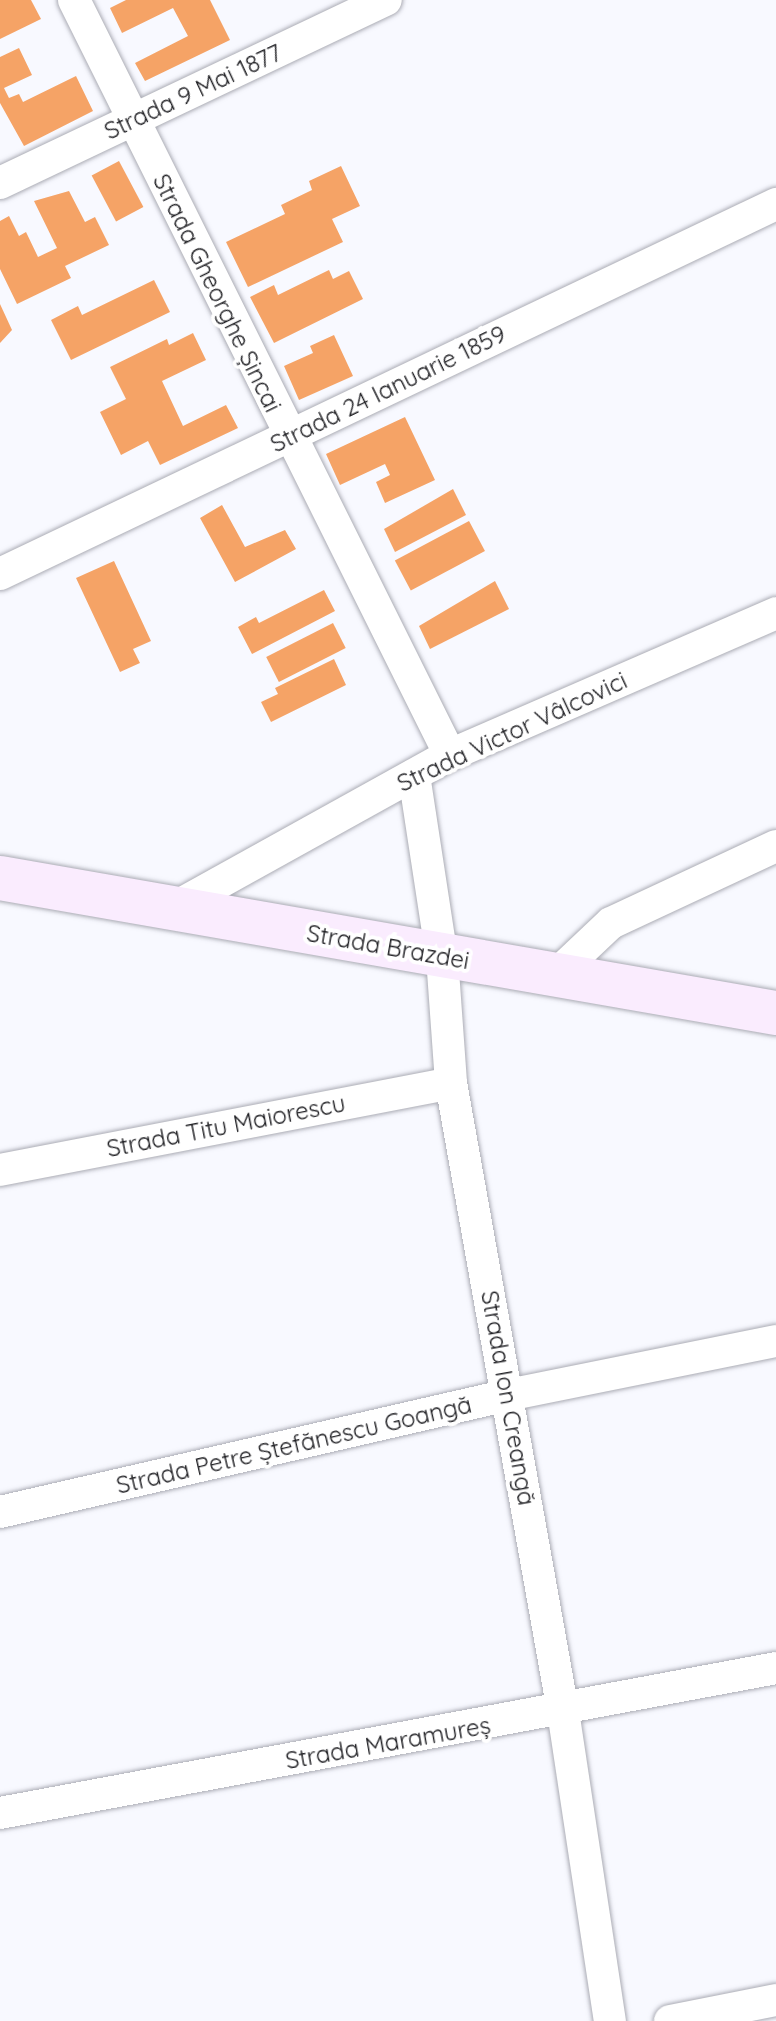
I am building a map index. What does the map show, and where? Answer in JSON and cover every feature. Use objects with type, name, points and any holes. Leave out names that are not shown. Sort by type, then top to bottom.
[{"type":"street","name":"Strada Gheorghe Șincai","points":[[74,0],[288,437],[450,755]]},
{"type":"street","name":"Strada 9 Mai 1877","points":[[0,183],[386,0]]},
{"type":"street","name":"Strada 24 Ianuarie 1859","points":[[0,574],[776,204]]},
{"type":"street","name":"Strada Victor Vâlcovici","points":[[170,910],[450,755],[776,613]]},
{"type":"street","name":"Strada Ion Creangă","points":[[414,775],[442,957],[451,1083],[563,1711],[610,2021]]},
{"type":"street","points":[[557,974],[611,923],[776,846]]},
{"type":"street","name":"Strada Brazdei","points":[[0,878],[776,1013]]},
{"type":"street","name":"Strada Titu Maiorescu","points":[[0,1170],[451,1083]]},
{"type":"street","name":"Strada Petre Ștefănescu Goangă","points":[[0,1512],[508,1395],[776,1341]]},
{"type":"street","name":"Strada Maramureș","points":[[0,1813],[563,1711],[776,1668]]},
{"type":"street","points":[[670,2021],[776,2000]]},
{"type":"building","points":[[0,0],[31,0],[41,19],[0,39]]},
{"type":"building","points":[[126,0],[210,0],[230,40],[145,81],[135,63],[188,36],[173,8],[122,33],[110,8]]},
{"type":"building","points":[[19,48],[32,75],[4,88],[9,98],[19,94],[23,102],[76,76],[93,111],[24,146],[0,103],[0,57]]},
{"type":"building","points":[[119,161],[143,207],[116,221],[92,176]]},
{"type":"building","points":[[341,166],[360,206],[332,219],[343,242],[248,287],[226,242],[285,214],[281,205],[312,190],[309,181]]},
{"type":"building","points":[[69,191],[85,222],[95,217],[109,245],[65,266],[71,278],[17,304],[0,269],[0,221],[9,216],[19,236],[26,232],[38,257],[57,248],[34,201]]},
{"type":"building","points":[[329,270],[333,279],[349,271],[363,299],[274,343],[250,297],[274,285],[278,295]]},
{"type":"building","points":[[154,280],[170,312],[71,360],[51,320],[78,306],[82,315]]},
{"type":"building","points":[[0,304],[12,330],[0,343]]},
{"type":"building","points":[[193,333],[206,360],[162,381],[183,426],[226,405],[238,428],[160,465],[148,441],[121,455],[100,412],[126,399],[110,367],[167,339],[169,345]]},
{"type":"building","points":[[334,335],[353,376],[299,400],[284,366],[313,353],[310,346]]},
{"type":"building","points":[[405,417],[435,480],[385,503],[376,482],[390,475],[385,464],[340,485],[326,454]]},
{"type":"building","points":[[453,489],[466,515],[395,552],[384,529]]},
{"type":"building","points":[[222,505],[245,547],[285,530],[296,549],[235,582],[200,518]]},
{"type":"building","points":[[469,521],[485,551],[411,590],[395,560]]},
{"type":"building","points":[[114,561],[151,641],[133,649],[140,663],[120,672],[76,578]]},
{"type":"building","points":[[495,581],[509,609],[430,649],[419,626]]},
{"type":"building","points":[[324,590],[335,611],[252,654],[238,627],[256,617],[259,623]]},
{"type":"building","points":[[333,623],[346,648],[279,682],[266,657]]},
{"type":"building","points":[[334,659],[346,685],[271,722],[261,702],[278,694],[275,688]]}]
